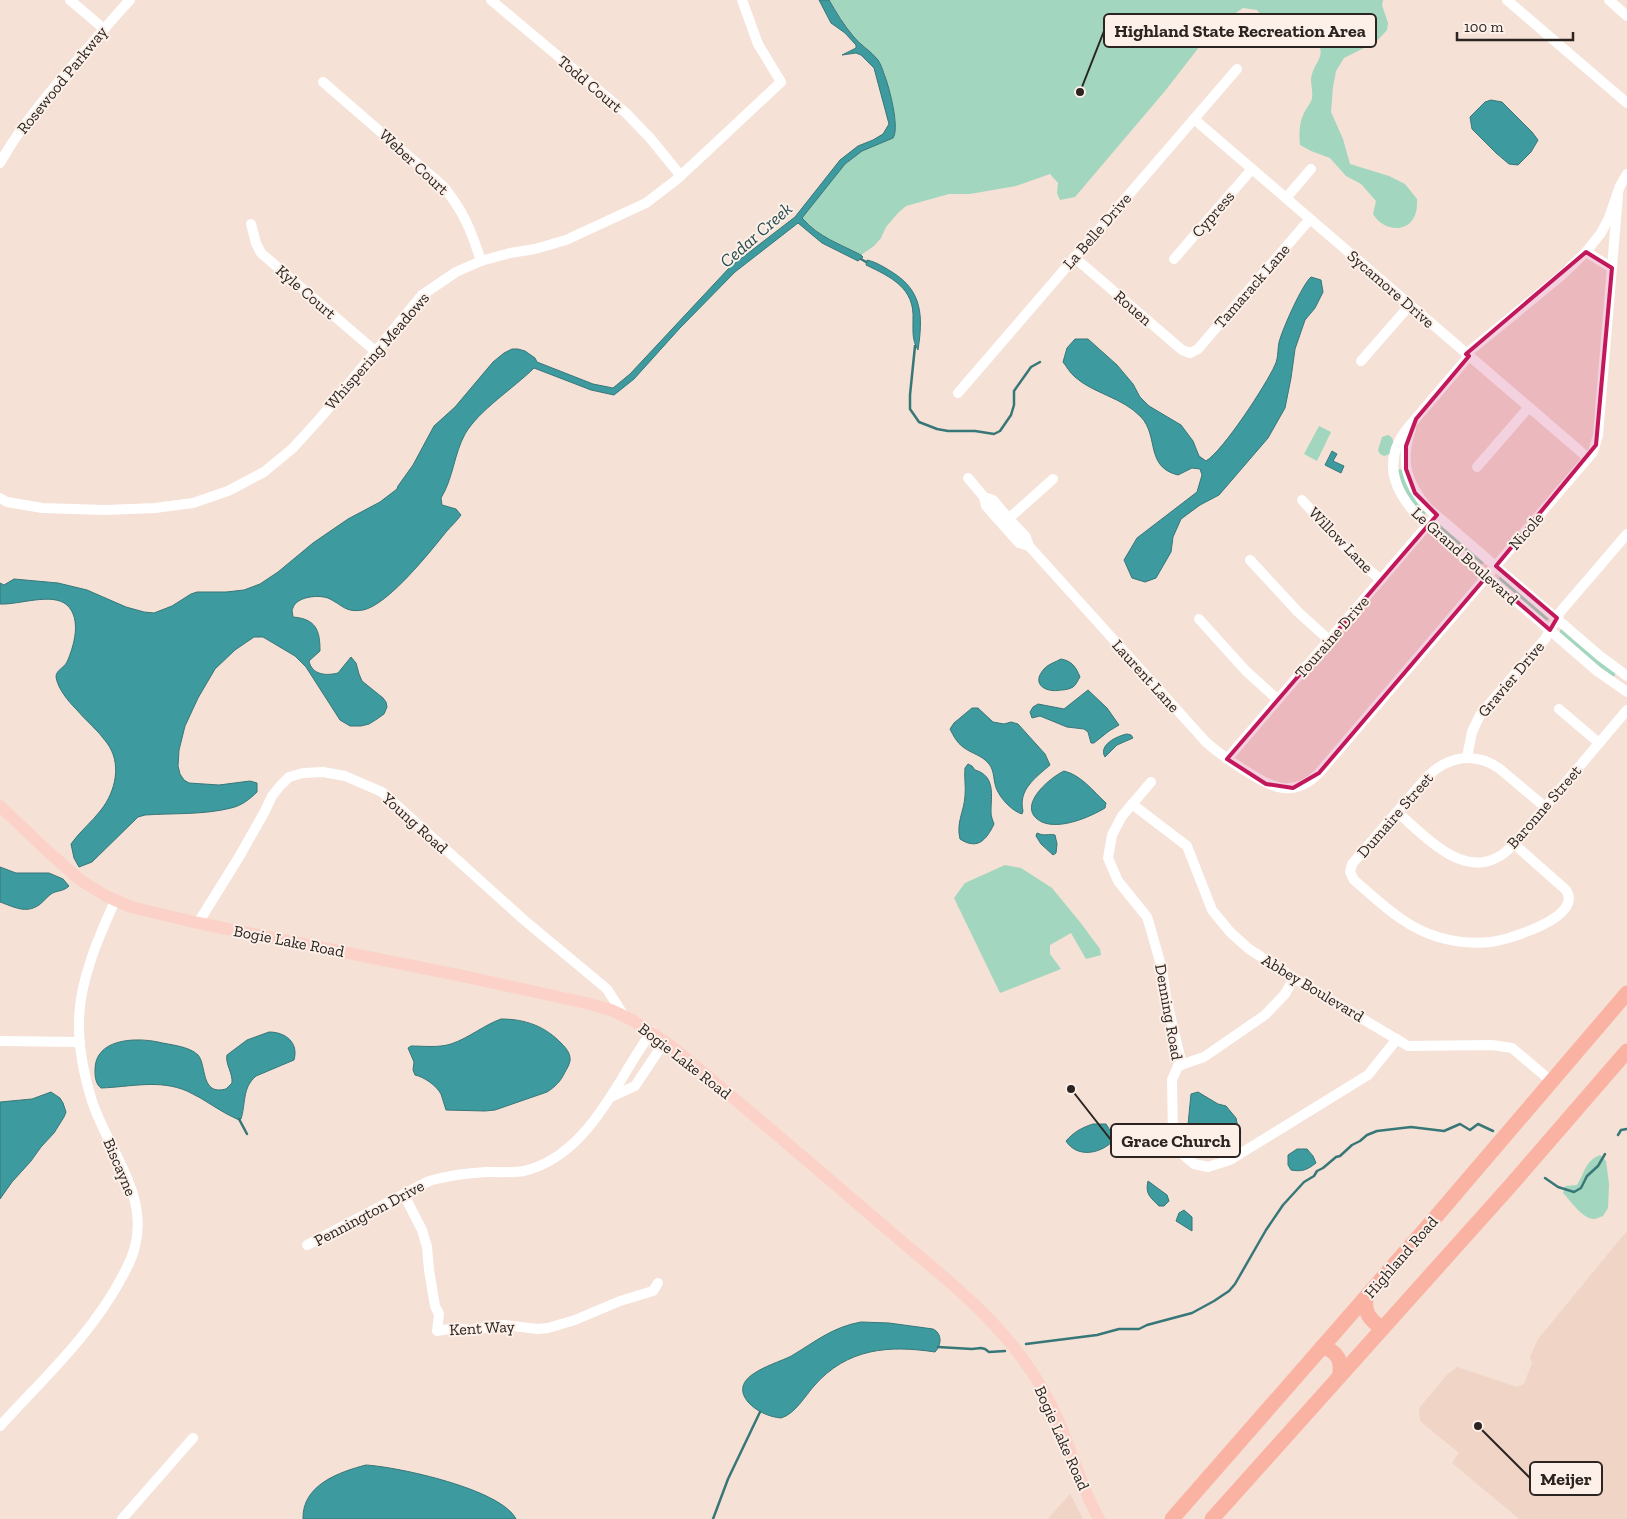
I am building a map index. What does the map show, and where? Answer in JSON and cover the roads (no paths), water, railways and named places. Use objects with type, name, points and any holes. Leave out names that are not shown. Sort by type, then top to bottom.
[{"type":"highway","name":"Highland Road","points":[[1172,1519],[1366,1298],[1627,993]]},
{"type":"highway","name":"Highland Road","points":[[1212,1519],[1511,1185],[1627,1051]]},
{"type":"highway","points":[[1366,1298],[1365,1306],[1368,1315],[1382,1329]]},
{"type":"highway","points":[[1322,1347],[1334,1352],[1339,1359],[1341,1369],[1339,1377]]},
{"type":"main road","name":"Bogie Lake Road","points":[[0,806],[71,873],[115,901],[140,910],[560,997],[598,1006],[624,1016],[652,1031],[945,1279],[999,1330],[1022,1358],[1048,1399],[1058,1419],[1086,1493],[1099,1519]]},
{"type":"street","points":[[70,0],[104,29]]},
{"type":"street","name":"Rosewood Parkway","points":[[0,163],[13,140],[31,115],[130,0]]},
{"type":"street","name":"Todd Court","points":[[491,0],[626,114],[681,176]]},
{"type":"street","name":"Whispering Meadows","points":[[0,498],[7,502],[42,508],[155,508],[193,503],[228,491],[264,472],[293,448],[322,416],[422,295],[456,272],[481,261],[566,240],[646,203],[681,176],[782,82],[758,44],[742,0]]},
{"type":"street","points":[[1507,0],[1627,103]]},
{"type":"street","points":[[1609,0],[1627,16]]},
{"type":"street","name":"La Belle Drive","points":[[958,393],[1237,69]]},
{"type":"street","name":"Weber Court","points":[[322,82],[443,186],[466,219],[481,261]]},
{"type":"street","name":"Sycamore Drive","points":[[1194,118],[1588,458]]},
{"type":"street","name":"Cypress","points":[[1174,260],[1252,169]]},
{"type":"street","points":[[1286,198],[1312,169]]},
{"type":"street","name":"Le Grand Boulevard","points":[[1627,174],[1609,218],[1586,252],[1561,276],[1468,355],[1406,430],[1394,454],[1393,472],[1403,498],[1413,511],[1615,685],[1627,692]]},
{"type":"street","name":"Nicole","points":[[1278,788],[1300,786],[1316,775],[1594,449],[1598,435],[1618,194]]},
{"type":"street","name":"Tamarack Lane","points":[[1193,352],[1198,349],[1310,219]]},
{"type":"street","name":"Kyle Court","points":[[251,224],[256,243],[261,252],[374,351]]},
{"type":"street","points":[[1586,252],[1612,268]]},
{"type":"street","name":"Rouen","points":[[1074,257],[1182,350],[1193,352]]},
{"type":"street","points":[[1361,361],[1410,304]]},
{"type":"street","points":[[1477,468],[1529,407]]},
{"type":"street","name":"Le Grand Boulevard","points":[[1416,419],[1409,433],[1406,446],[1406,469],[1415,492],[1437,515],[1496,566],[1625,672]]},
{"type":"street","name":"Laurent Lane","points":[[968,478],[984,497],[986,506],[1006,522],[1019,543],[1029,546],[1197,733],[1227,759],[1266,784],[1278,788]]},
{"type":"street","points":[[1006,522],[1053,479]]},
{"type":"street","name":"Willow Lane","points":[[1302,500],[1353,556],[1381,580]]},
{"type":"street","name":"Touraine Drive","points":[[1227,759],[1437,515]]},
{"type":"street","name":"Gravier Drive","points":[[1467,757],[1472,732],[1480,715],[1545,639],[1561,611],[1627,534]]},
{"type":"street","points":[[1250,560],[1298,612],[1329,640]]},
{"type":"street","points":[[1199,619],[1246,671],[1278,700]]},
{"type":"street","points":[[1615,685],[1625,672]]},
{"type":"street","points":[[1558,709],[1599,743]]},
{"type":"street","name":"Baronne Street","points":[[1397,812],[1453,857],[1462,861],[1477,862],[1493,859],[1504,854],[1514,844],[1627,710]]},
{"type":"street","points":[[1467,757],[1479,758],[1496,766],[1545,808]]},
{"type":"street","name":"Dumaire Street","points":[[1467,757],[1448,762],[1432,771],[1350,868],[1350,875],[1394,915],[1426,933],[1471,943],[1507,939],[1531,931],[1558,914],[1570,901],[1570,896],[1566,890],[1514,844]]},
{"type":"street","name":"Young Road","points":[[198,923],[239,857],[272,796],[280,786],[289,778],[303,774],[323,772],[345,776],[382,792],[517,914],[607,989],[624,1016]]},
{"type":"street","name":"Denning Road","points":[[1151,782],[1122,816],[1112,835],[1108,858],[1118,880],[1147,918],[1162,969],[1166,998],[1182,1065],[1178,1066],[1172,1080],[1173,1137],[1180,1152],[1194,1164],[1208,1167],[1230,1160],[1368,1075],[1397,1039]]},
{"type":"street","name":"Abbey Boulevard","points":[[1132,804],[1187,846],[1212,910],[1230,932],[1249,949],[1408,1046],[1492,1045],[1512,1048],[1551,1082]]},
{"type":"street","name":"Biscayne","points":[[0,1426],[98,1315],[114,1292],[136,1246],[138,1221],[134,1194],[92,1102],[80,1050],[79,1019],[82,996],[96,947],[115,901]]},
{"type":"street","points":[[1182,1065],[1204,1057],[1265,1015],[1285,994],[1294,978]]},
{"type":"street","name":"Pennington Drive","points":[[307,1246],[429,1181],[444,1177],[485,1172],[521,1171],[546,1163],[573,1143],[598,1116],[652,1031]]},
{"type":"street","points":[[0,1041],[80,1042]]},
{"type":"street","points":[[610,1097],[635,1086],[665,1041]]},
{"type":"street","name":"Kent Way","points":[[404,1195],[422,1230],[427,1247],[435,1306],[439,1314],[437,1331],[455,1328],[470,1330],[504,1325],[538,1329],[548,1328],[575,1320],[620,1301],[653,1291],[658,1283]]},
{"type":"street","points":[[122,1519],[193,1438]]},
{"type":"water","points":[[819,0],[829,0],[853,36],[878,60],[888,87],[894,112],[895,132],[893,138],[862,151],[845,164],[802,218],[816,231],[863,257],[858,261],[822,243],[798,223],[735,272],[680,328],[634,379],[614,395],[591,390],[534,368],[479,416],[465,434],[441,498],[442,505],[456,509],[461,515],[408,577],[384,599],[363,610],[348,609],[328,598],[315,596],[298,601],[292,610],[293,617],[312,623],[318,632],[320,651],[309,661],[313,669],[324,674],[338,673],[351,657],[356,663],[362,681],[386,702],[387,707],[384,714],[369,724],[350,726],[340,720],[306,667],[295,656],[263,637],[254,637],[235,650],[215,669],[198,698],[185,726],[179,750],[178,766],[180,774],[189,783],[219,785],[250,781],[257,783],[257,792],[242,804],[221,810],[138,817],[92,862],[79,867],[74,858],[71,844],[94,819],[110,794],[116,768],[112,751],[100,734],[67,699],[57,681],[56,675],[67,662],[74,641],[75,625],[72,611],[61,601],[44,599],[0,604],[0,583],[4,585],[14,579],[58,583],[87,590],[126,607],[154,613],[172,606],[197,592],[244,590],[260,584],[278,572],[313,543],[348,519],[380,502],[397,489],[413,465],[434,426],[455,407],[493,362],[504,353],[512,349],[525,351],[535,358],[537,362],[593,384],[613,388],[630,374],[730,267],[795,217],[840,160],[858,146],[883,134],[889,124],[874,68],[861,55],[856,53],[842,55],[856,48],[856,45],[845,33],[831,23]]},
{"type":"water","points":[[1491,100],[1502,102],[1538,140],[1531,152],[1518,165],[1509,164],[1472,129],[1470,117],[1485,102]]},
{"type":"water","points":[[867,260],[874,262],[902,279],[915,296],[920,316],[918,350],[913,336],[913,309],[906,292],[892,279],[866,265]]},
{"type":"water","points":[[1311,277],[1321,280],[1323,292],[1315,308],[1305,320],[1295,349],[1285,408],[1268,438],[1219,495],[1200,505],[1181,519],[1173,537],[1171,552],[1156,578],[1145,582],[1132,578],[1124,560],[1137,538],[1197,492],[1202,475],[1200,469],[1192,468],[1178,475],[1168,471],[1161,465],[1154,450],[1150,433],[1141,417],[1117,400],[1091,388],[1073,375],[1063,362],[1067,348],[1075,339],[1088,339],[1117,365],[1133,384],[1140,397],[1149,406],[1181,425],[1193,441],[1199,456],[1206,461],[1223,445],[1233,432],[1254,402],[1270,374],[1276,362],[1279,342],[1285,325],[1298,297]]},
{"type":"water","points":[[1332,451],[1337,454],[1333,461],[1344,466],[1341,473],[1325,465]]},
{"type":"water","points":[[1061,659],[1068,661],[1077,670],[1080,677],[1074,686],[1069,689],[1056,691],[1042,687],[1039,679],[1044,669]]},
{"type":"water","points":[[1088,690],[1107,708],[1119,725],[1094,743],[1091,743],[1088,732],[1084,729],[1067,727],[1040,716],[1032,718],[1030,712],[1038,704],[1064,709]]},
{"type":"water","points":[[972,708],[978,708],[993,722],[1018,724],[1045,754],[1050,765],[1025,791],[1022,814],[1007,804],[1001,797],[989,764],[961,745],[955,739],[950,729],[954,723]]},
{"type":"water","points":[[1127,734],[1133,738],[1117,745],[1105,757],[1104,749],[1106,745],[1114,739]]},
{"type":"water","points":[[968,764],[986,777],[991,787],[991,814],[994,824],[988,835],[976,844],[960,839],[959,833],[965,796],[965,768]]},
{"type":"water","points":[[1064,771],[1076,776],[1086,784],[1106,803],[1105,808],[1091,815],[1066,823],[1049,824],[1042,822],[1034,816],[1033,802],[1037,794],[1050,780]]},
{"type":"water","points":[[1037,833],[1055,835],[1056,853],[1053,855],[1041,844],[1036,836]]},
{"type":"water","points":[[0,867],[16,873],[49,873],[63,879],[69,886],[51,894],[34,908],[15,908],[0,902]]},
{"type":"water","points":[[501,1019],[518,1020],[542,1028],[562,1044],[568,1051],[570,1061],[562,1078],[547,1092],[495,1110],[446,1110],[441,1094],[436,1088],[426,1080],[415,1075],[413,1070],[414,1062],[408,1048],[411,1046],[451,1044]]},
{"type":"water","points":[[269,1032],[285,1036],[293,1043],[294,1060],[256,1076],[246,1091],[243,1113],[239,1120],[194,1094],[176,1087],[144,1085],[101,1088],[96,1081],[96,1060],[108,1046],[127,1041],[148,1040],[179,1046],[194,1052],[201,1060],[208,1084],[218,1090],[226,1089],[232,1083],[227,1055],[247,1040]]},
{"type":"water","points":[[51,1092],[60,1098],[63,1103],[66,1112],[64,1117],[54,1133],[0,1199],[0,1102],[32,1099]]},
{"type":"water","points":[[1198,1092],[1218,1104],[1226,1106],[1236,1118],[1239,1132],[1230,1142],[1216,1149],[1205,1150],[1191,1145],[1187,1135],[1191,1094]]},
{"type":"water","points":[[1093,1124],[1106,1124],[1111,1132],[1112,1142],[1095,1151],[1082,1152],[1076,1150],[1066,1141],[1078,1131]]},
{"type":"water","points":[[1297,1149],[1307,1149],[1316,1163],[1304,1170],[1291,1170],[1288,1165],[1288,1155]]},
{"type":"water","points":[[1148,1181],[1167,1195],[1169,1201],[1164,1206],[1159,1206],[1149,1195],[1147,1189]]},
{"type":"water","points":[[1184,1210],[1192,1217],[1192,1231],[1176,1221],[1179,1213]]},
{"type":"water","points":[[861,1322],[889,1323],[933,1329],[938,1333],[940,1339],[939,1346],[935,1352],[901,1349],[885,1350],[855,1357],[827,1373],[791,1413],[781,1418],[763,1413],[748,1402],[743,1393],[744,1385],[757,1372],[793,1355],[833,1331]]},
{"type":"water","points":[[366,1465],[424,1475],[470,1489],[491,1498],[507,1508],[516,1519],[303,1519],[304,1507],[315,1489],[334,1476]]},
{"type":"waterway","points":[[861,259],[866,262]]},
{"type":"waterway","points":[[915,346],[910,409],[919,422],[948,431],[975,431],[994,434],[1000,431],[1011,415],[1014,405],[1014,391],[1031,367],[1040,362]]},
{"type":"waterway","points":[[239,1119],[247,1134]]},
{"type":"waterway","points":[[1026,1344],[1097,1335],[1119,1329],[1139,1329],[1147,1325],[1192,1313],[1214,1301],[1229,1291],[1235,1284],[1266,1230],[1283,1205],[1304,1182],[1367,1135],[1377,1131],[1411,1127],[1444,1131],[1460,1124],[1470,1130],[1478,1124],[1493,1131]]},
{"type":"waterway","points":[[1618,1135],[1621,1130],[1627,1129]]},
{"type":"waterway","points":[[1545,1178],[1558,1187],[1574,1192],[1581,1188],[1587,1176],[1598,1166],[1605,1154]]},
{"type":"waterway","points":[[938,1347],[981,1348],[989,1352],[1005,1351]]},
{"type":"waterway","points":[[713,1519],[728,1479],[760,1412]]},
{"type":"place","name":"Highland State Recreation Area","points":[[1080,92]]},
{"type":"place","name":"Grace Church","points":[[1071,1089]]},
{"type":"place","name":"Meijer","points":[[1478,1426]]},
{"type":"water label","name":"Cedar Creek","points":[[756,235]]}]
